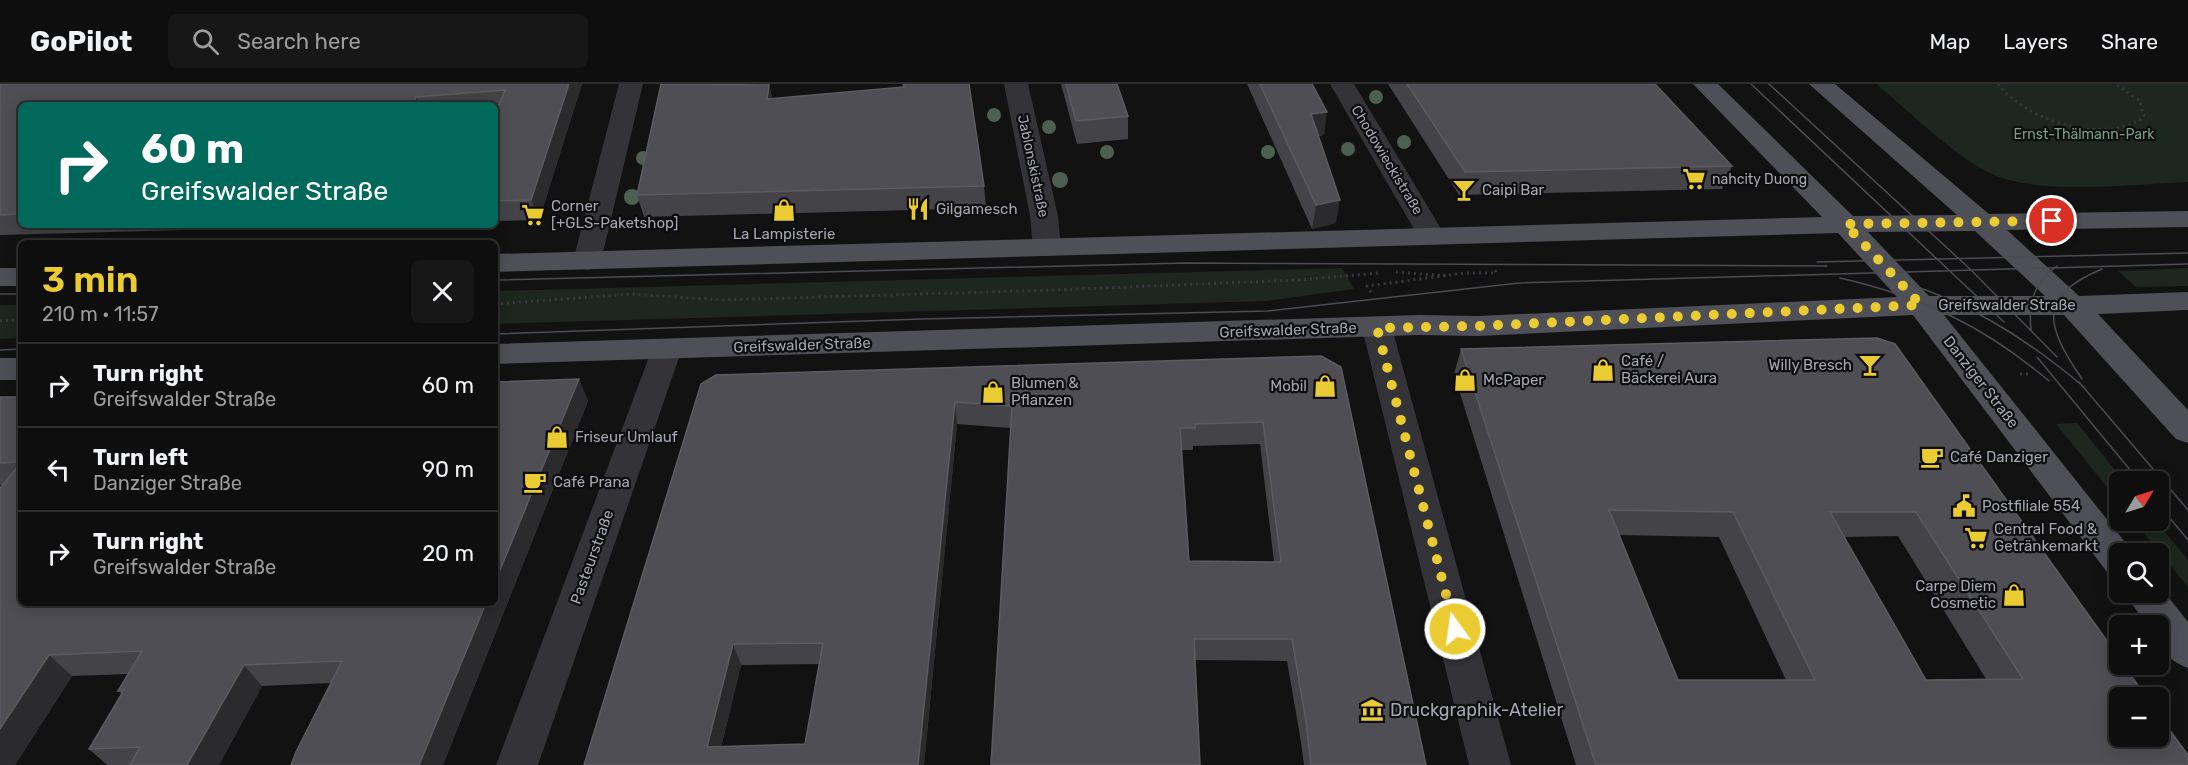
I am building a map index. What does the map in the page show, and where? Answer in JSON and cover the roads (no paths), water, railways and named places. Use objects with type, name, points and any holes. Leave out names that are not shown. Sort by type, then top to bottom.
[{"type":"main road","name":"Danziger Straße","points":[[1705,84],[1845,224],[1921,305],[2109,548]]},
{"type":"main road","points":[[1821,84],[1982,223],[2071,306],[2188,431]]},
{"type":"main road","points":[[498,263],[1845,224],[2188,219]]},
{"type":"main road","points":[[0,277],[18,277]]},
{"type":"main road","name":"Greifswalder Straße","points":[[498,354],[1478,326],[1921,305],[2071,306],[2188,301]]},
{"type":"main road","points":[[0,369],[18,369]]},
{"type":"main road","points":[[2151,603],[2188,651]]},
{"type":"street","points":[[588,261],[631,84]]},
{"type":"street","name":"Jablonskistraße","points":[[1016,84],[1044,216],[1047,248]]},
{"type":"street","name":"Chodowieckistraße","points":[[1342,84],[1432,237]]},
{"type":"street","points":[[1377,328],[1490,765]]},
{"type":"street","name":"Pasteurstraße","points":[[517,765],[667,349]]},
{"type":"tram line","points":[[1751,84],[1937,259]]},
{"type":"tram line","points":[[1769,84],[1959,259]]},
{"type":"tram line","points":[[1959,259],[2188,253]]},
{"type":"tram line","points":[[1817,262],[1937,259]]},
{"type":"tram line","points":[[1937,259],[1950,271]]},
{"type":"tram line","points":[[1937,259],[1959,259]]},
{"type":"tram line","points":[[1959,259],[1971,270]]},
{"type":"tram line","points":[[498,280],[1185,263],[1827,266]]},
{"type":"tram line","points":[[2055,268],[2188,264]]},
{"type":"tram line","points":[[1971,270],[2055,268]]},
{"type":"tram line","points":[[2031,330],[2030,320],[2034,294],[2043,279],[2055,268]]},
{"type":"tram line","points":[[2082,379],[2061,344],[2055,329],[2054,315],[2057,302],[2066,291],[2080,280],[2102,269]]},
{"type":"tram line","points":[[1950,271],[1971,270]]},
{"type":"tram line","points":[[1971,270],[2057,357]]},
{"type":"tram line","points":[[498,334],[922,319],[1268,311],[1519,283],[1950,271]]},
{"type":"tram line","points":[[1950,271],[2004,322]]},
{"type":"tram line","points":[[1883,276],[1938,295],[1990,320],[2038,351],[2081,385]]},
{"type":"tram line","points":[[1840,278],[1899,294],[1951,316],[2001,344],[2049,381]]},
{"type":"tram line","points":[[0,294],[18,294]]},
{"type":"tram line","points":[[0,350],[18,349]]},
{"type":"tram line","points":[[2037,357],[2131,471]]},
{"type":"tram line","points":[[2081,385],[2188,510]]},
{"type":"tram line","points":[[2169,517],[2188,540]]},
{"type":"place","name":"nahcity Duong","points":[[1694,179]]},
{"type":"place","name":"Caipi Bar","points":[[1464,190]]},
{"type":"place","name":"Gilgamesch","points":[[918,209]]},
{"type":"place","name":"La Lampisterie","points":[[784,210]]},
{"type":"place","name":"Corner [+GLS-Paketshop]","points":[[533,215]]},
{"type":"place","name":"Willy Bresch","points":[[1870,365]]},
{"type":"place","name":"Café / Bäckerei Aura","points":[[1603,370]]},
{"type":"place","name":"McPaper","points":[[1465,380]]},
{"type":"place","name":"Mobil","points":[[1325,386]]},
{"type":"place","name":"Blumen & Pflanzen","points":[[993,392]]},
{"type":"place","name":"Friseur Umlauf","points":[[557,437]]},
{"type":"place","name":"Café Danziger","points":[[1932,457]]},
{"type":"place","name":"Café Prana","points":[[535,482]]},
{"type":"place","name":"Postfiliale 554","points":[[1964,506]]},
{"type":"place","name":"Central Food & Getränkemarkt","points":[[1976,538]]},
{"type":"place","name":"Carpe Diem Cosmetic","points":[[2014,595]]},
{"type":"place","name":"Druckgraphik-Atelier","points":[[1372,710]]},
{"type":"park label","name":"Ernst-Thälmann-Park","points":[[2084,134]]}]
